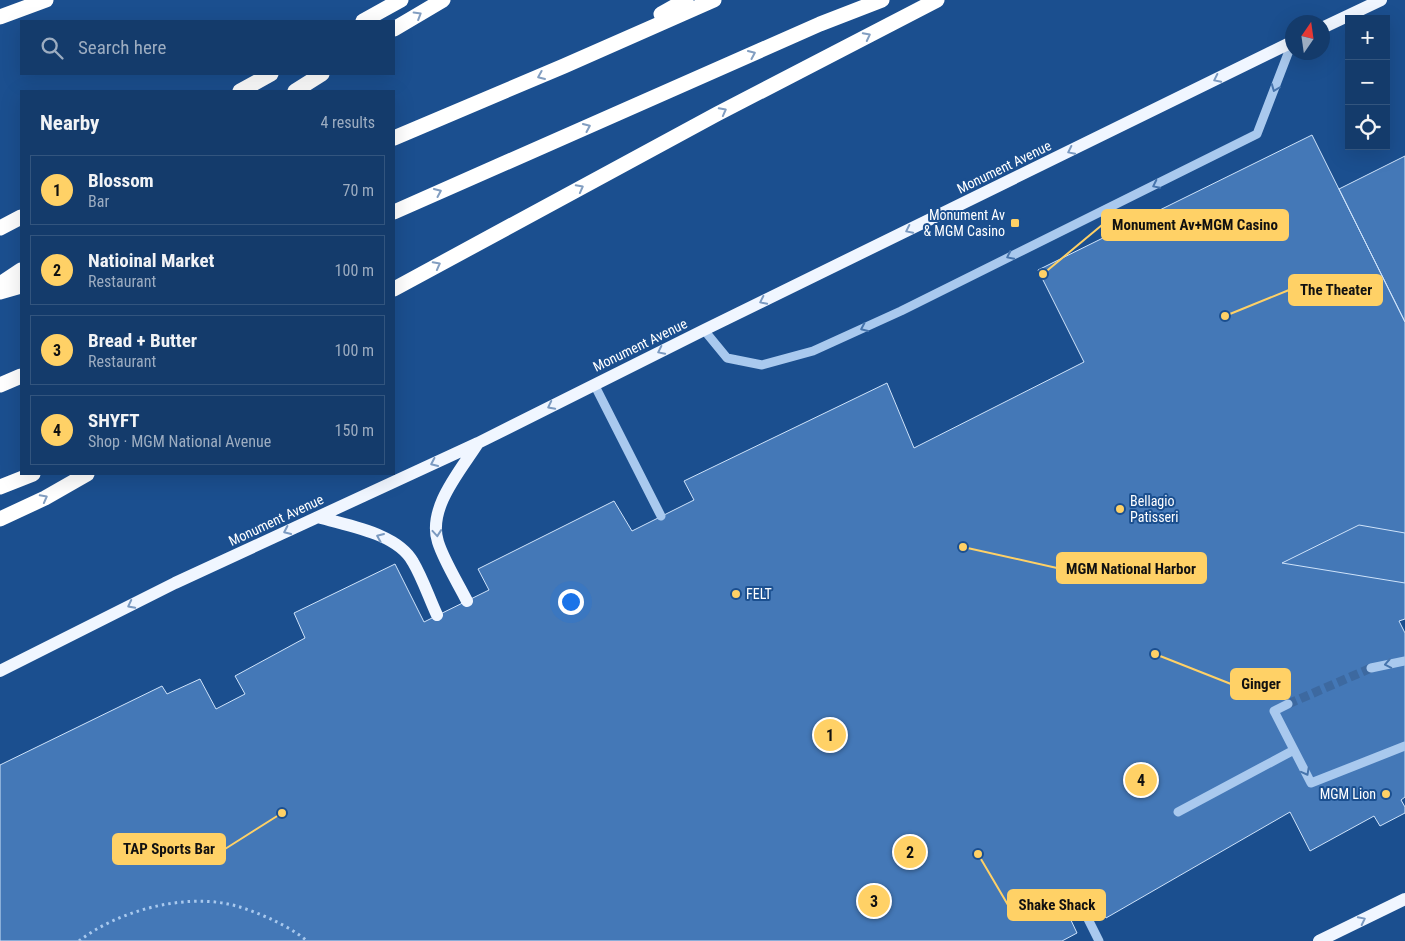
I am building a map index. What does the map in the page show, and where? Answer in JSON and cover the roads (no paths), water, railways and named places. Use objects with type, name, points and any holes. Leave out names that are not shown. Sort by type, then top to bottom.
[{"type":"highway","points":[[0,17],[46,0]]},
{"type":"highway","points":[[365,20],[400,0]]},
{"type":"highway","points":[[395,28],[443,0]]},
{"type":"highway","points":[[564,66],[686,0]]},
{"type":"highway","points":[[395,138],[714,0]]},
{"type":"highway","points":[[395,212],[820,24],[882,0]]},
{"type":"highway","points":[[395,287],[717,114],[937,0]]},
{"type":"highway","points":[[242,90],[269,75]]},
{"type":"highway","points":[[297,90],[320,75]]},
{"type":"highway","points":[[0,228],[20,218]]},
{"type":"highway","points":[[0,284],[20,271]]},
{"type":"highway","points":[[0,292],[20,286]]},
{"type":"highway","points":[[0,385],[20,376]]},
{"type":"highway","points":[[0,487],[30,475]]},
{"type":"highway","points":[[0,520],[45,498],[85,475]]},
{"type":"main road","points":[[1330,24],[1380,0]]},
{"type":"main road","name":"Monument Avenue","points":[[0,671],[175,583],[478,443],[594,384],[1285,45]]},
{"type":"main road","points":[[467,601],[438,542],[436,526],[440,502],[478,443]]},
{"type":"main road","points":[[318,517],[380,536],[400,547],[413,561],[437,615]]},
{"type":"main road","points":[[1319,941],[1405,899]]},
{"type":"lane","points":[[704,330],[726,358],[762,365],[813,351],[901,311],[1258,134],[1285,60]]},
{"type":"lane","points":[[594,384],[661,516]]},
{"type":"lane","points":[[1371,668],[1405,661]]},
{"type":"lane","points":[[1288,704],[1274,711],[1311,783],[1405,746]]},
{"type":"lane","points":[[1178,812],[1294,750]]},
{"type":"lane","points":[[1083,909],[1099,941]]},
{"type":"tunnel","points":[[1288,704],[1371,668]]},
{"type":"place","name":"Monument Av & MGM Casino","points":[[1015,223]]},
{"type":"place","name":"Monument Av+MGM Casino","points":[[1043,274]]},
{"type":"place","name":"The Theater","points":[[1225,316]]},
{"type":"place","name":"Bellagio Patisseri","points":[[1120,509]]},
{"type":"place","name":"MGM National Harbor","points":[[963,547]]},
{"type":"place","name":"FELT","points":[[736,594]]},
{"type":"place","name":"Ginger","points":[[1155,654]]},
{"type":"place","name":"Blossom","points":[[830,735]]},
{"type":"place","name":"SHYFT","points":[[1141,780]]},
{"type":"place","name":"MGM Lion","points":[[1386,794]]},
{"type":"place","name":"TAP Sports Bar","points":[[282,813]]},
{"type":"place","name":"Natioinal Market","points":[[910,852]]},
{"type":"place","name":"Shake Shack","points":[[978,854]]},
{"type":"place","name":"Bread + Butter","points":[[874,901]]}]
